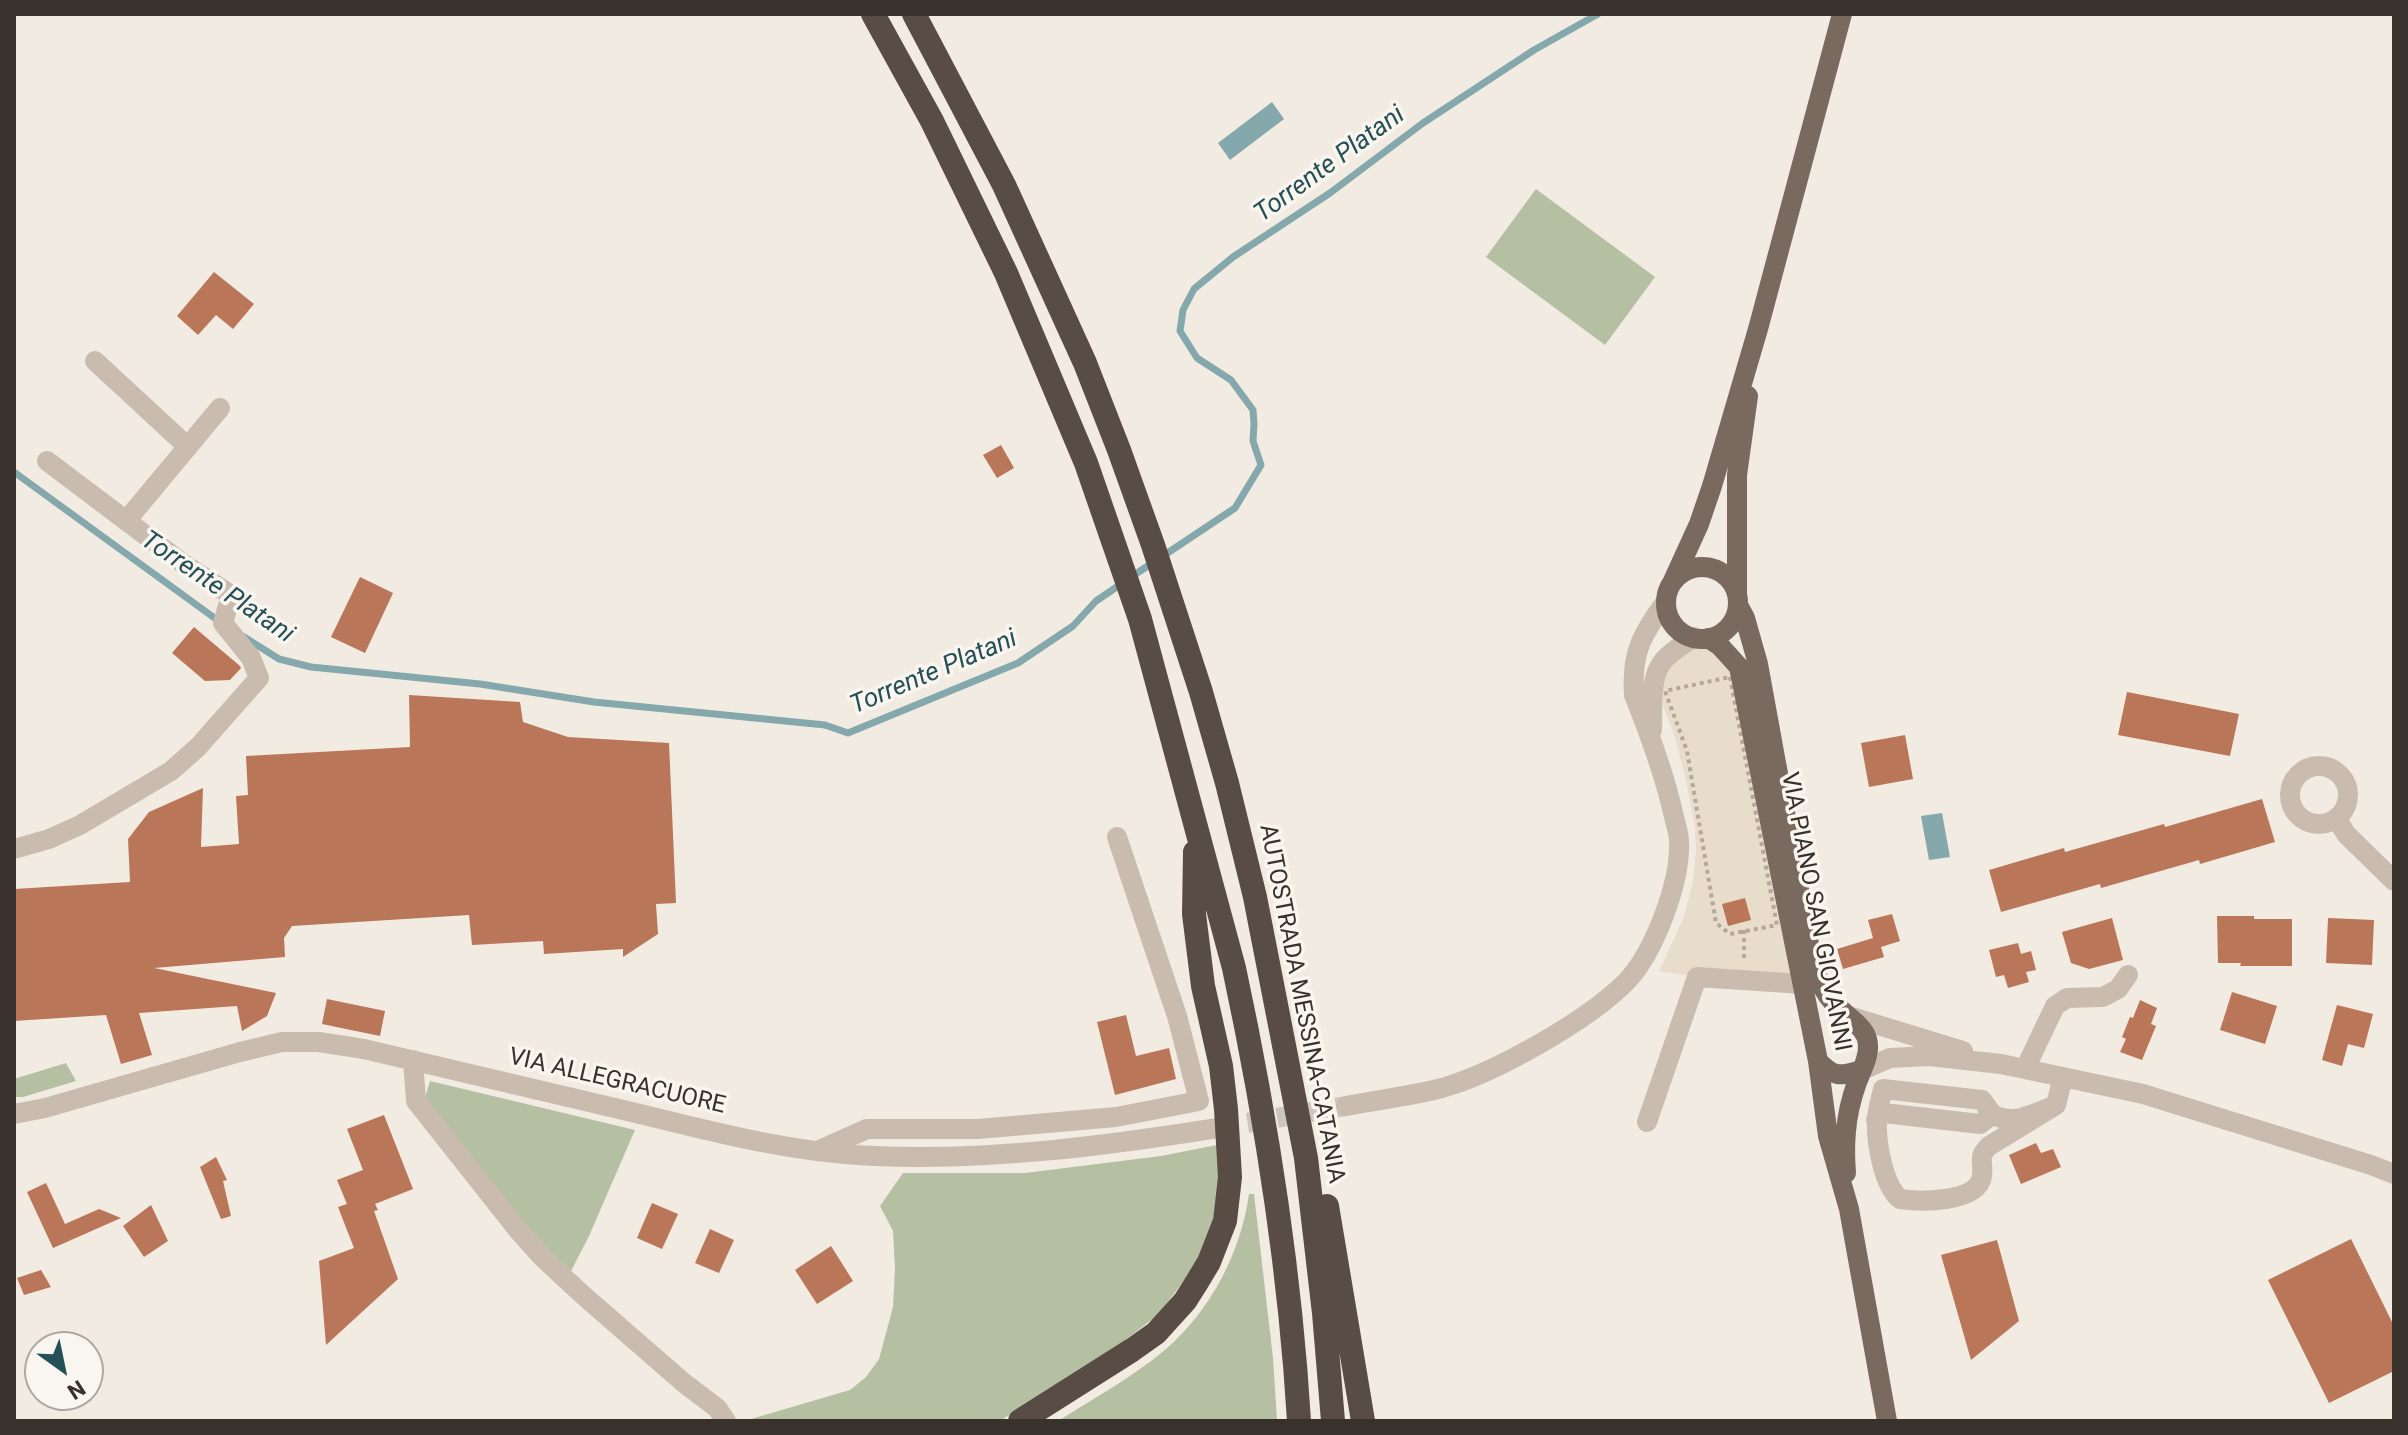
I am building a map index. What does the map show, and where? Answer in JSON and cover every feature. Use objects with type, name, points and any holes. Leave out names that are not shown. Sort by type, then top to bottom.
[{"type":"highway","points":[[873,14],[932,121],[1006,273],[1086,463],[1140,619],[1234,968],[1259,1088],[1280,1235],[1299,1421]]},
{"type":"highway","name":"AUTOSTRADA MESSINA-CATANIA","points":[[914,14],[970,118],[1038,258],[1091,378],[1174,606],[1227,783],[1255,897],[1306,1158],[1333,1421]]},
{"type":"highway","points":[[1020,1421],[1156,1333],[1185,1301],[1218,1242],[1228,1203],[1230,1177],[1221,1066],[1203,986],[1194,914],[1195,822]]},
{"type":"highway","points":[[1037,1421],[1162,1339],[1205,1289],[1226,1244],[1238,1203],[1241,1177],[1238,1107],[1217,984],[1198,938]]},
{"type":"highway","points":[[1270,972],[1298,1043],[1363,1421]]},
{"type":"main road","points":[[1758,329],[1737,475],[1738,598],[1735,617],[1729,627],[1701,638],[1682,633],[1673,624],[1666,601],[1712,486],[1758,329],[1842,14]]},
{"type":"main road","points":[[1673,581],[1695,567],[1708,567],[1721,571],[1731,580],[1738,598]]},
{"type":"main road","name":"VIA PIANO SAN GIOVANNI","points":[[1738,598],[1758,664],[1813,966],[1833,1002],[1852,1017],[1868,1039],[1869,1053],[1852,1093],[1845,1125],[1849,1209]]},
{"type":"main road","name":"VIA PIANO SAN GIOVANNI","points":[[1701,638],[1720,646],[1739,667],[1818,1061],[1828,1136],[1849,1209]]},
{"type":"main road","points":[[1818,1061],[1828,1072],[1841,1075],[1862,1070]]},
{"type":"main road","points":[[1849,1209],[1887,1421]]},
{"type":"street","points":[[95,361],[188,447]]},
{"type":"street","points":[[126,521],[220,408]]},
{"type":"street","points":[[14,849],[49,839],[80,825],[171,771],[198,747],[259,678],[251,658],[223,623],[231,595],[185,565],[47,461]]},
{"type":"street","points":[[1346,1106],[1443,1088],[1491,1069],[1596,1008],[1626,981],[1645,958],[1673,887],[1679,842],[1669,792],[1634,695],[1633,680],[1639,641],[1666,601]]},
{"type":"street","points":[[1652,742],[1654,683],[1663,661],[1701,638]]},
{"type":"street","points":[[2337,819],[2346,834],[2394,881]]},
{"type":"street","points":[[818,1150],[867,1129],[993,1128],[1116,1117],[1199,1101],[1177,1016],[1117,837]]},
{"type":"street","points":[[2025,1069],[2055,1006],[2067,998],[2103,997],[2118,989],[2128,975]]},
{"type":"street","points":[[1647,1122],[1697,977],[1802,984]]},
{"type":"street","points":[[1852,1017],[2001,1064]]},
{"type":"street","name":"VIA ALLEGRACUORE","points":[[14,1114],[282,1042],[319,1042],[413,1060],[741,1138],[872,1156],[1026,1153],[1112,1145],[1218,1128]]},
{"type":"street","points":[[1862,1070],[1890,1058],[1903,1057],[1929,1056],[2001,1064],[2143,1094],[2394,1174]]},
{"type":"street","points":[[413,1060],[416,1101],[518,1230],[584,1296],[717,1408],[726,1421]]},
{"type":"street","points":[[2056,1105],[2011,1119],[1993,1114],[1980,1124],[1884,1113],[1876,1120],[1888,1186],[1900,1199],[1908,1200],[1931,1200],[1973,1191],[1983,1174],[1982,1153],[2056,1105],[2063,1077]]},
{"type":"path","points":[[1730,677],[1777,925],[1744,930],[1730,934],[1716,923],[1687,751],[1665,691],[1730,677]]},
{"type":"path","points":[[1744,930],[1745,980]]},
{"type":"green space","points":[[1536,189],[1655,277],[1605,345],[1486,257]]},
{"type":"green space","points":[[66,1063],[76,1081],[14,1097],[14,1079]]},
{"type":"green space","points":[[430,1081],[635,1130],[569,1275],[538,1245],[424,1101]]},
{"type":"green space","points":[[1222,1144],[1218,1208],[1206,1244],[1159,1314],[1124,1341],[1000,1421],[752,1421],[850,1390],[866,1377],[879,1359],[893,1307],[895,1268],[893,1231],[880,1206],[903,1173],[1025,1173],[1161,1156]]},
{"type":"green space","points":[[1249,1194],[1254,1194],[1277,1421],[1058,1421],[1127,1378],[1182,1334],[1221,1279],[1239,1237]]},
{"type":"shaded area","points":[[1694,637],[1731,656],[1802,984],[1697,977],[1659,971],[1683,919],[1692,887],[1696,851],[1695,826],[1685,776],[1674,734],[1654,683]]},
{"type":"water","points":[[1272,102],[1284,119],[1230,160],[1218,143]]},
{"type":"water","points":[[1942,813],[1950,857],[1929,860],[1921,816]]},
{"type":"building","points":[[214,272],[254,304],[233,329],[216,315],[198,335],[177,316]]},
{"type":"building","points":[[1001,445],[1014,468],[997,478],[983,455]]},
{"type":"building","points":[[360,577],[393,593],[365,653],[331,637]]},
{"type":"building","points":[[194,627],[240,666],[230,680],[205,681],[172,653]]},
{"type":"building","points":[[2127,692],[2239,714],[2230,756],[2118,735]]},
{"type":"building","points":[[409,695],[520,702],[523,722],[568,737],[669,743],[676,903],[656,904],[658,934],[623,957],[623,949],[544,954],[543,941],[472,945],[469,915],[292,926],[284,938],[285,957],[154,968],[276,993],[267,1016],[242,1031],[237,1006],[139,1013],[152,1055],[121,1064],[106,1015],[14,1021],[14,889],[130,882],[128,839],[149,812],[203,788],[201,847],[239,844],[236,796],[248,795],[246,756],[410,747]]},
{"type":"building","points":[[1905,735],[1913,779],[1869,787],[1861,743]]},
{"type":"building","points":[[2262,799],[2275,842],[2200,864],[2199,860],[2001,912],[1989,870],[2064,848],[2065,852],[2164,824],[2165,827]]},
{"type":"building","points":[[1745,898],[1751,920],[1728,926],[1722,904]]},
{"type":"building","points":[[1892,914],[1900,941],[1881,947],[1884,957],[1843,969],[1837,949],[1873,938],[1868,920]]},
{"type":"building","points":[[2217,916],[2292,919],[2292,966],[2218,963]]},
{"type":"building","points":[[2112,918],[2123,960],[2089,969],[2071,963],[2062,932]]},
{"type":"building","points":[[2328,918],[2374,920],[2372,965],[2326,963]]},
{"type":"building","points":[[2018,943],[2021,954],[2031,951],[2036,970],[2026,972],[2029,982],[2008,988],[2004,975],[1996,977],[1989,950]]},
{"type":"building","points":[[2232,992],[2277,1006],[2265,1044],[2220,1030]]},
{"type":"building","points":[[327,999],[385,1011],[380,1036],[322,1024]]},
{"type":"building","points":[[2140,1000],[2157,1008],[2151,1024],[2156,1026],[2142,1060],[2120,1052],[2126,1039],[2122,1037]]},
{"type":"building","points":[[2337,1005],[2373,1014],[2364,1048],[2348,1044],[2342,1066],[2322,1060]]},
{"type":"building","points":[[1126,1015],[1136,1056],[1169,1048],[1176,1079],[1115,1095],[1097,1022]]},
{"type":"building","points":[[384,1115],[413,1189],[375,1204],[378,1210],[374,1211],[398,1279],[326,1345],[319,1261],[354,1248],[338,1207],[347,1204],[337,1180],[363,1170],[347,1129]]},
{"type":"building","points":[[2036,1143],[2041,1153],[2053,1149],[2061,1167],[2021,1184],[2009,1155]]},
{"type":"building","points":[[216,1157],[227,1180],[223,1181],[231,1216],[221,1219],[200,1167]]},
{"type":"building","points":[[46,1183],[65,1224],[99,1209],[121,1218],[53,1248],[27,1192]]},
{"type":"building","points":[[652,1203],[678,1214],[662,1249],[637,1238]]},
{"type":"building","points":[[151,1205],[168,1241],[144,1257],[123,1226]]},
{"type":"building","points":[[710,1229],[734,1240],[719,1273],[695,1263]]},
{"type":"building","points":[[2351,1239],[2394,1326],[2394,1371],[2329,1403],[2268,1280]]},
{"type":"building","points":[[1997,1240],[2019,1321],[1971,1360],[1941,1255]]},
{"type":"building","points":[[831,1246],[853,1281],[817,1304],[795,1270]]},
{"type":"building","points":[[41,1270],[51,1287],[24,1295],[17,1278]]},
{"type":"waterway","name":"Torrente Platani","points":[[1163,556],[1235,508],[1261,465],[1253,441],[1253,410],[1231,380],[1197,358],[1180,331],[1183,310],[1194,289],[1233,257],[1330,193],[1423,123],[1534,50],[1598,14]]},
{"type":"waterway","name":"Torrente Platani","points":[[14,472],[220,622]]},
{"type":"waterway","name":"Torrente Platani","points":[[244,637],[279,659],[311,667],[480,684],[594,702],[825,725],[848,733],[1018,663],[1073,626],[1096,601],[1152,563]]},
{"type":"tunnel","points":[[1218,1128],[1346,1106]]}]
